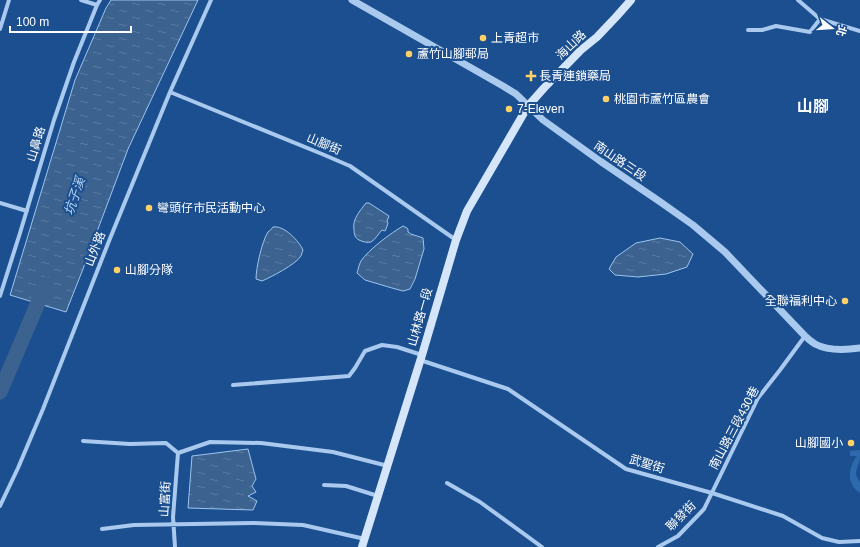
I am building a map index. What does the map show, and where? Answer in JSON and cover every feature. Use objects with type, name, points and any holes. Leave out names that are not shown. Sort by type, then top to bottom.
[{"type":"main road","name":"海山路","points":[[528,106],[581,50],[602,32],[631,0]]},
{"type":"main road","name":"山林路一段","points":[[364,543],[456,240],[467,212],[528,106]]},
{"type":"street","points":[[0,28],[9,0]]},
{"type":"street","points":[[82,0],[97,5]]},
{"type":"street","name":"山鼻路","points":[[0,296],[54,120],[74,62],[100,0]]},
{"type":"street","name":"山外路","points":[[0,506],[18,468],[43,408],[109,240],[170,92],[211,0]]},
{"type":"street","name":"南山路三段","points":[[352,0],[516,94],[543,120],[568,139],[693,225],[725,252],[805,336],[816,345],[832,349],[860,348]]},
{"type":"street","points":[[798,0],[820,19],[860,31]]},
{"type":"street","points":[[748,30],[762,30],[776,26],[810,32],[820,19]]},
{"type":"street","name":"山腳街","points":[[170,92],[350,166],[456,240]]},
{"type":"street","points":[[0,203],[27,211]]},
{"type":"street","name":"南山路三段430巷","points":[[712,493],[758,398],[805,336]]},
{"type":"street","name":"武聖街","points":[[233,385],[348,376],[355,368],[365,351],[382,345],[397,347],[508,389],[626,469],[712,493],[783,516],[822,538],[839,542],[860,541]]},
{"type":"street","points":[[83,441],[130,444],[166,443],[178,453],[210,442],[261,443],[333,452],[388,466]]},
{"type":"street","name":"山富街","points":[[175,547],[173,517],[178,453]]},
{"type":"street","points":[[447,483],[480,502],[542,547]]},
{"type":"street","points":[[324,485],[346,486],[379,496]]},
{"type":"street","name":"聯發街","points":[[658,547],[678,536],[704,509],[712,493]]},
{"type":"street","points":[[102,529],[134,525],[174,524],[254,523],[303,525],[364,543]]},
{"type":"shaded area","points":[[860,450],[856,472],[860,482],[860,493],[852,485],[851,481],[850,471],[857,456],[850,456],[850,451]]},
{"type":"water","points":[[111,0],[198,0],[128,149],[66,312],[10,295],[75,80],[106,8]]},
{"type":"water","points":[[366,203],[369,203],[389,216],[385,231],[382,230],[371,242],[364,242],[358,239],[355,236],[354,231],[355,219]]},
{"type":"water","points":[[403,226],[408,229],[408,232],[411,234],[423,238],[424,249],[415,279],[410,289],[403,291],[365,280],[357,273],[361,261],[380,242]]},
{"type":"water","points":[[273,227],[282,228],[291,234],[303,250],[301,256],[294,263],[262,281],[256,279],[258,262],[266,236]]},
{"type":"water","points":[[660,238],[680,242],[693,254],[687,267],[666,274],[638,277],[615,275],[609,269],[616,257],[636,243]]},
{"type":"water","points":[[248,449],[256,479],[252,486],[256,492],[248,496],[257,501],[253,510],[188,508],[192,456]]},
{"type":"waterway","name":"坑子溪","points":[[0,392],[40,298],[44,284]]},
{"type":"place","name":"上青超市","points":[[483,38]]},
{"type":"place","name":"蘆竹山腳郵局","points":[[409,54]]},
{"type":"place","name":"長青連鎖藥局","points":[[531,76]]},
{"type":"place","name":"桃園市蘆竹區農會","points":[[606,99]]},
{"type":"place","name":"7-Eleven","points":[[509,109]]},
{"type":"place","name":"彎頭仔市民活動中心","points":[[149,208]]},
{"type":"place","name":"山腳分隊","points":[[117,270]]},
{"type":"place","name":"全聯福利中心","points":[[845,301]]},
{"type":"place","name":"山腳國小","points":[[851,443]]},
{"type":"district","name":"山腳","points":[[813,106]]}]
